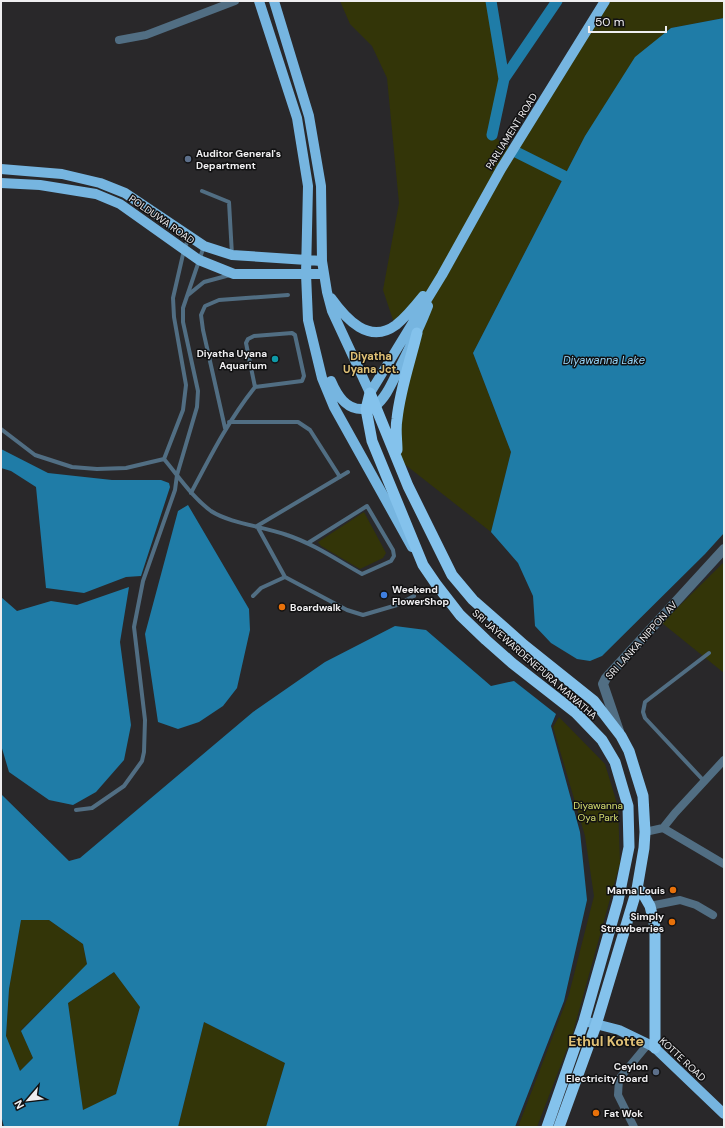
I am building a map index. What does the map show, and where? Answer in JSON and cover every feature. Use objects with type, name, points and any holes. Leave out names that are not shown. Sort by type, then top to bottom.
[{"type":"highway","points":[[398,459],[396,429],[400,396],[417,333]]},
{"type":"highway","name":"SRI JAYEWARDENEPURA MAWATHA","points":[[370,393],[372,441],[423,565],[460,615],[512,663],[576,713],[602,740],[615,762],[628,806],[629,846],[618,901],[584,1021],[547,1127]]},
{"type":"highway","name":"SRI JAYEWARDENEPURA MAWATHA","points":[[370,407],[398,459],[408,486],[452,575],[473,600],[524,645],[594,701],[620,736],[629,751],[643,796],[645,832],[644,848],[637,889],[596,1025],[559,1127]]},
{"type":"highway","points":[[637,889],[642,892],[650,906],[655,927],[652,1046]]},
{"type":"main road","points":[[259,1],[297,118],[308,186],[306,260],[308,320],[322,378],[334,407],[403,533],[423,565]]},
{"type":"main road","points":[[274,1],[309,116],[321,186],[322,261],[327,292],[332,311],[370,393]]},
{"type":"main road","name":"PARLIAMENT ROAD","points":[[370,393],[442,275],[501,169],[604,1]]},
{"type":"main road","name":"POLDUWA ROAD","points":[[1,169],[62,174],[100,183],[126,193],[204,246],[232,255],[322,261]]},
{"type":"main road","name":"POLDUWA ROAD","points":[[2,183],[40,185],[96,194],[120,204],[199,260],[234,274],[324,274]]},
{"type":"main road","points":[[327,292],[338,308],[354,324],[369,332],[383,332],[395,326],[442,275]]},
{"type":"main road","name":"PARLIAMENT ROAD","points":[[370,407],[386,394],[417,333],[442,275]]},
{"type":"main road","points":[[313,341],[336,392],[346,404],[358,409],[370,407]]},
{"type":"main road","name":"KOTTE ROAD","points":[[584,1021],[619,1030],[652,1046],[724,1114]]},
{"type":"street","points":[[118,40],[146,35],[235,1]]},
{"type":"street","points":[[40,185],[41,172]]},
{"type":"street","name":"SRI LANKA NIPPON AV","points":[[620,736],[603,684],[606,678],[724,549]]},
{"type":"street","points":[[645,832],[663,828],[724,760]]},
{"type":"street","points":[[663,828],[724,864]]},
{"type":"street","points":[[650,906],[680,900],[696,905],[713,915]]},
{"type":"street","points":[[634,1127],[618,1095],[619,1079],[652,1046]]},
{"type":"lane","points":[[202,191],[229,202],[232,255]]},
{"type":"lane","points":[[164,459],[183,410],[186,385],[174,317],[173,298],[184,250],[189,236]]},
{"type":"lane","points":[[76,810],[92,808],[124,786],[142,761],[144,752],[145,720],[134,627],[143,581],[174,490],[197,407],[198,391],[183,322],[183,308],[204,246]]},
{"type":"lane","points":[[188,295],[204,282],[234,274]]},
{"type":"lane","points":[[225,428],[201,315],[205,306],[219,300],[288,296]]},
{"type":"lane","points":[[190,493],[225,428],[254,387],[302,381],[304,376],[295,335],[292,333],[254,336],[248,339],[246,343],[254,387]]},
{"type":"lane","points":[[229,422],[298,422],[310,430],[340,476]]},
{"type":"lane","points":[[1,430],[35,455],[72,468],[126,468],[164,459]]},
{"type":"lane","points":[[164,459],[190,493],[212,511],[238,521],[285,534],[308,543],[362,574],[391,561],[394,556],[393,550],[368,506],[308,543]]},
{"type":"lane","points":[[257,526],[348,472]]},
{"type":"lane","points":[[257,526],[285,577],[347,610],[363,615],[397,605],[414,596]]},
{"type":"lane","points":[[253,596],[262,588],[285,577]]},
{"type":"lane","points":[[704,781],[645,718],[643,712],[645,702],[709,653]]},
{"type":"green space","points":[[340,1],[491,1],[504,79],[492,135],[513,151],[605,1],[724,1],[724,18],[671,28],[585,136],[473,353],[511,452],[491,532],[398,459],[396,429],[417,333],[441,276],[395,326],[383,290],[399,203],[387,78],[372,46],[350,24]]},
{"type":"green space","points":[[364,512],[386,553],[383,558],[360,569],[321,546],[318,542]]},
{"type":"green space","points":[[724,562],[724,673],[662,623]]},
{"type":"green space","name":"Diyawanna Oya Park","points":[[559,717],[605,764],[618,807],[620,863],[572,1036],[537,1127],[518,1127],[569,994],[594,896],[585,836],[553,727]]},
{"type":"green space","points":[[21,919],[49,920],[83,944],[87,965],[21,1030],[33,1058],[20,1071],[6,1037],[9,989]]},
{"type":"green space","points":[[114,972],[140,1006],[116,1094],[83,1111],[68,1003]]},
{"type":"green space","points":[[204,1022],[285,1063],[266,1127],[178,1127]]},
{"type":"water","name":"Diyawanna Lake","points":[[724,18],[724,533],[705,554],[602,656],[590,661],[577,659],[551,643],[535,626],[533,596],[518,563],[491,532],[511,452],[473,353],[585,136],[635,57],[671,28]]},
{"type":"water","points":[[1,449],[48,473],[112,480],[161,480],[169,483],[170,487],[141,576],[126,577],[84,593],[46,588],[36,487],[11,471],[1,468]]},
{"type":"water","points":[[188,505],[249,609],[250,630],[237,688],[223,706],[199,722],[178,729],[158,722],[145,634],[178,511]]},
{"type":"water","points":[[129,587],[120,642],[131,725],[124,760],[96,792],[73,805],[49,800],[9,772],[1,745],[1,597],[17,611],[51,601],[77,605]]},
{"type":"water","points":[[395,626],[426,630],[491,686],[514,681],[556,714],[551,726],[580,832],[587,900],[564,1001],[515,1127],[266,1127],[285,1063],[204,1022],[178,1127],[4,1127],[1,1115],[1,794],[69,861],[80,858],[253,712],[325,662]],"holes":[[[21,920],[49,920],[83,944],[87,964],[21,1031],[33,1058],[20,1071],[6,1036],[9,989]],[[114,972],[140,1007],[116,1094],[83,1110],[68,1003]]]},
{"type":"waterway","points":[[491,1],[504,79],[492,135]]},
{"type":"waterway","points":[[504,79],[557,1]]},
{"type":"waterway","points":[[514,151],[564,176]]},
{"type":"place","name":"Auditor General's Department","points":[[188,159]]},
{"type":"place","name":"Diyatha Uyana Aquarium","points":[[275,359]]},
{"type":"place","name":"Weekend FlowerShop","points":[[384,595]]},
{"type":"place","name":"Boardwalk","points":[[282,607]]},
{"type":"place","name":"Mama Louis","points":[[673,890]]},
{"type":"place","name":"Simply Strawberries","points":[[672,922]]},
{"type":"place","name":"Ceylon Electricity Board","points":[[656,1072]]},
{"type":"place","name":"Fat Wok","points":[[596,1113]]},
{"type":"district","name":"Diyatha Uyana Jct.","points":[[371,362]]},
{"type":"district","name":"Ethul Kotte","points":[[606,1041]]}]
